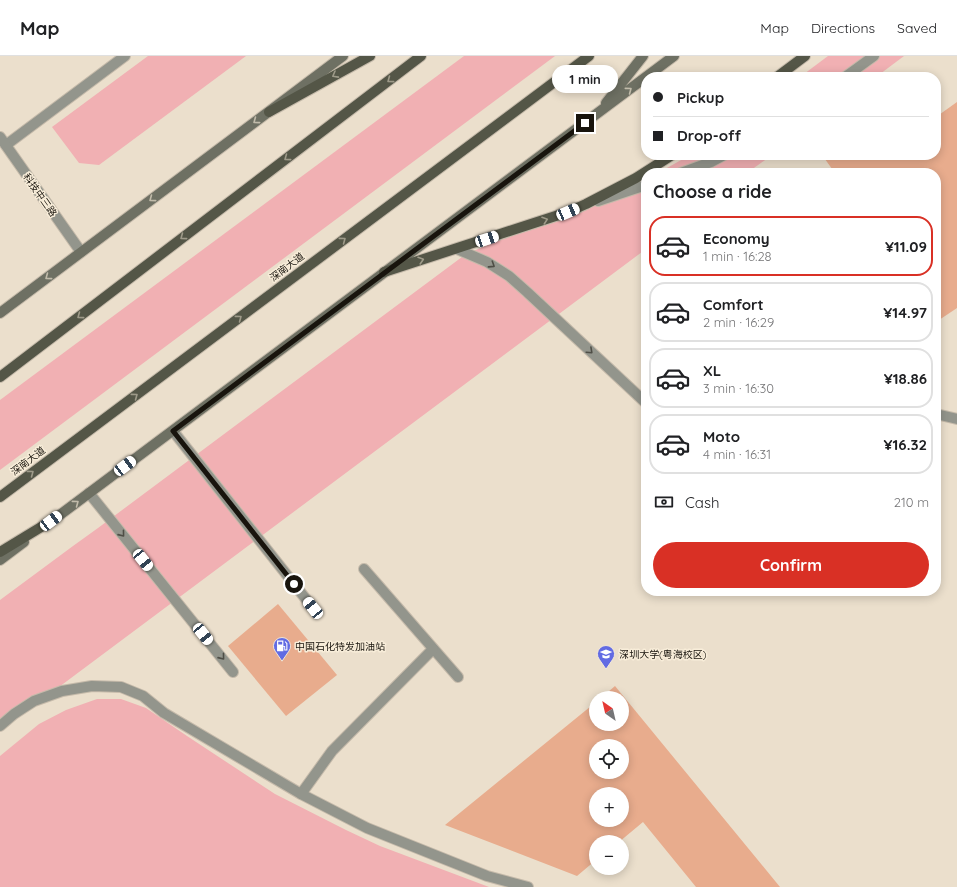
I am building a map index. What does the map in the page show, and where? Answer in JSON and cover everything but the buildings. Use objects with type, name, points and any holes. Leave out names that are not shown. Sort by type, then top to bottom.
[{"type":"main road","points":[[0,313],[343,56]]},
{"type":"main road","points":[[269,112],[370,56]]},
{"type":"main road","points":[[0,377],[421,56]]},
{"type":"main road","name":"深南大道","points":[[0,497],[589,56]]},
{"type":"main road","points":[[597,114],[643,56]]},
{"type":"main road","points":[[653,72],[674,56]]},
{"type":"main road","points":[[784,72],[805,56]]},
{"type":"main road","points":[[0,560],[641,81]]},
{"type":"main road","points":[[652,168],[664,160]]},
{"type":"main road","points":[[384,272],[568,212],[641,175]]},
{"type":"main road","points":[[0,552],[51,521]]},
{"type":"street","points":[[3,141],[125,56]]},
{"type":"street","points":[[852,72],[874,56]]},
{"type":"street","name":"科技中三路","points":[[3,141],[81,252]]},
{"type":"street","points":[[695,168],[715,160]]},
{"type":"street","points":[[568,212],[641,187]]},
{"type":"street","points":[[457,249],[487,262],[509,276],[641,398]]},
{"type":"street","points":[[941,415],[957,419]]},
{"type":"street","points":[[173,431],[313,608]]},
{"type":"street","points":[[89,493],[234,672]]},
{"type":"street","points":[[364,569],[458,677]]},
{"type":"street","points":[[301,794],[332,751],[433,649]]},
{"type":"street","points":[[0,726],[14,714],[34,701],[62,691],[92,686],[121,687],[143,696],[164,713],[301,794],[375,831],[487,876],[528,887]]},
{"type":"shaded area","points":[[148,56],[246,56],[99,165],[79,163],[52,127]]},
{"type":"shaded area","points":[[464,56],[555,56],[0,470],[0,400]]},
{"type":"shaded area","points":[[828,56],[904,56],[883,72],[807,72]]},
{"type":"shaded area","points":[[681,160],[765,160],[754,168],[667,168]]},
{"type":"shaded area","points":[[641,181],[641,253],[0,731],[0,600],[466,254]]},
{"type":"shaded area","points":[[97,699],[121,699],[146,708],[275,794],[380,846],[489,887],[0,887],[0,756],[39,724],[66,710]]},
{"type":"place","name":"中国石化特发加油站","points":[[282,661]]},
{"type":"place","name":"深圳大学(粤海校区)","points":[[606,669]]},
{"type":"route","points":[[294,584],[173,431],[585,123]]}]
